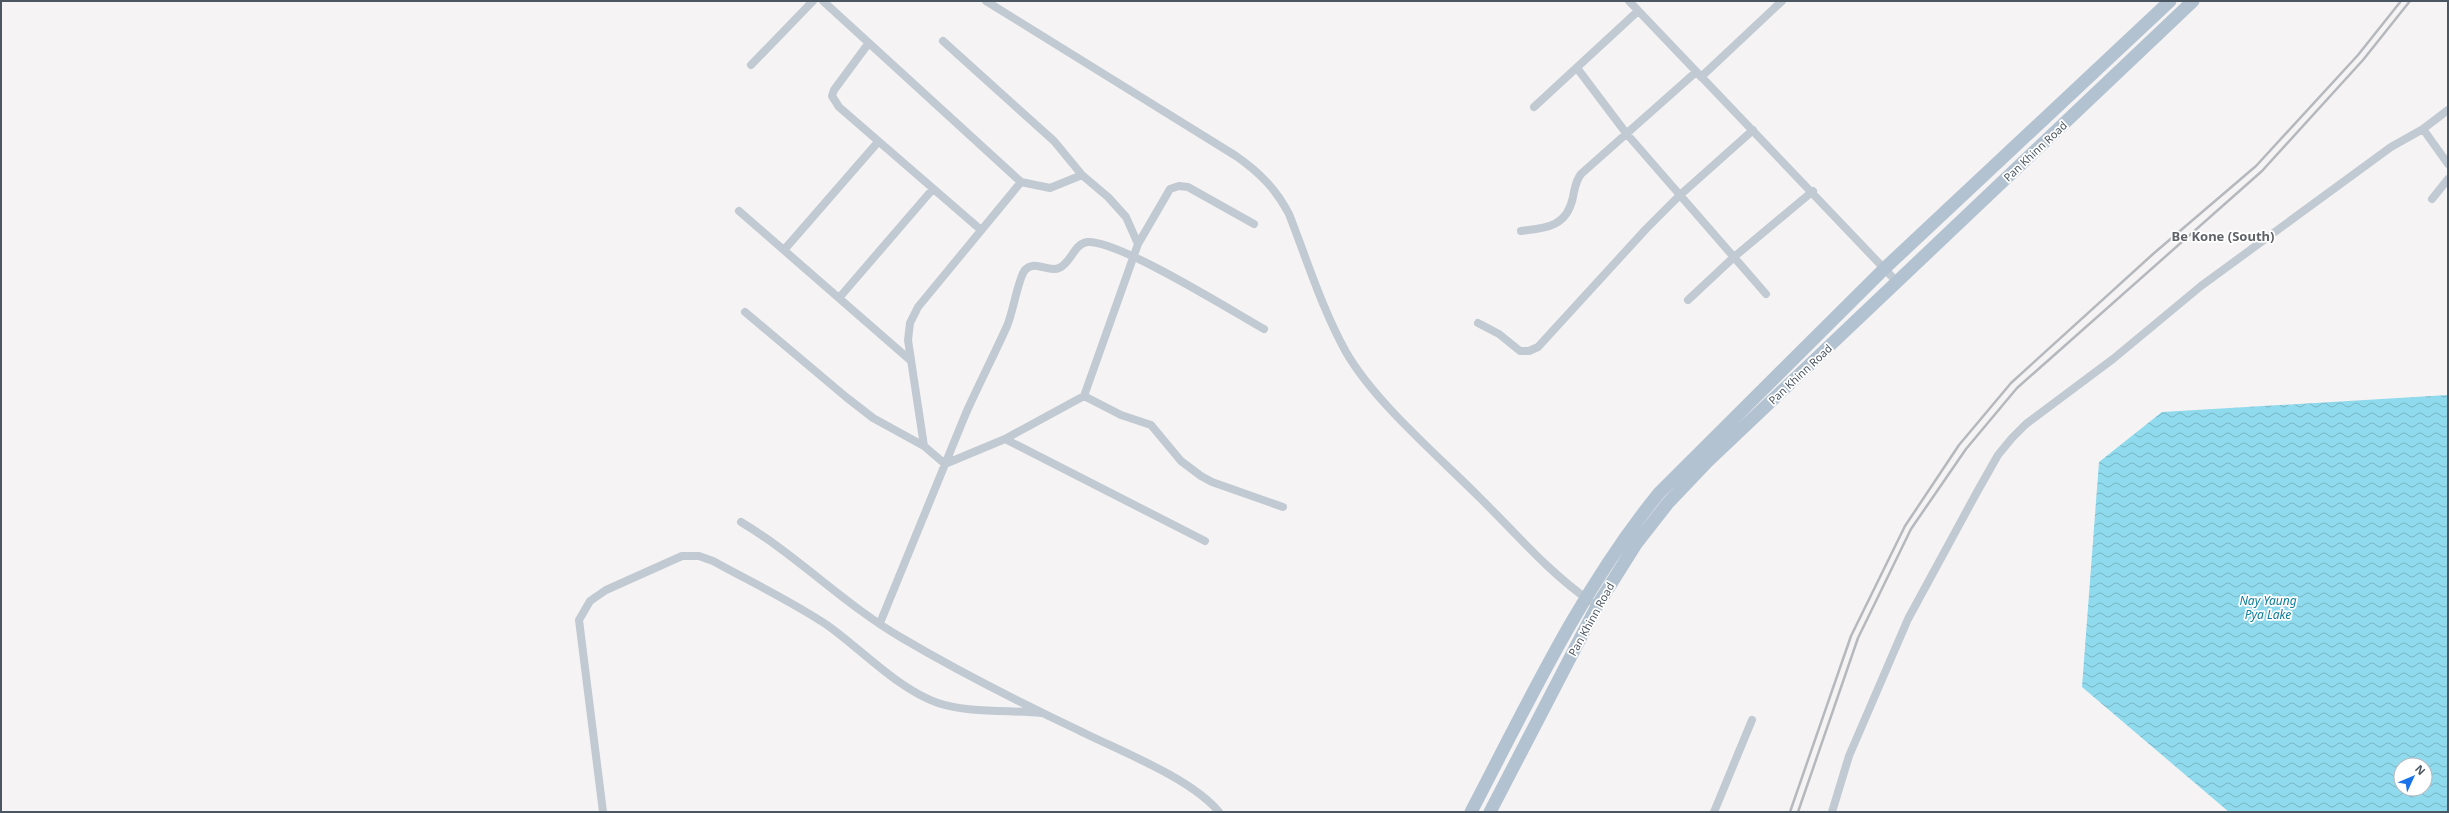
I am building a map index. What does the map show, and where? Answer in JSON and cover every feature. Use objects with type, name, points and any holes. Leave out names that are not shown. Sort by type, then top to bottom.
[{"type":"main road","name":"Pan Khinn Road","points":[[1471,812],[1586,598],[1627,532],[1659,493],[1885,268],[2170,1]]},
{"type":"main road","name":"Pan Khinn Road","points":[[1490,812],[1597,606],[1636,544],[1668,503],[1708,461],[2192,1]]},
{"type":"street","points":[[751,65],[813,1]]},
{"type":"street","points":[[823,1],[868,44],[1021,182],[1050,188],[1082,175]]},
{"type":"street","points":[[986,1],[1236,156],[1262,176],[1281,200],[1289,214],[1336,330],[1346,352],[1362,375],[1387,404],[1549,566],[1597,606]]},
{"type":"street","points":[[1629,1],[1698,74],[1813,191],[1898,282]]},
{"type":"street","points":[[1521,231],[1553,227],[1559,222],[1571,203],[1574,186],[1581,174],[1626,133],[1698,74],[1782,1]]},
{"type":"street","points":[[1534,107],[1638,11]]},
{"type":"street","points":[[943,41],[1054,141],[1082,175],[1108,197],[1126,217],[1138,244]]},
{"type":"street","points":[[868,44],[841,78],[832,96],[839,107],[932,190],[981,230]]},
{"type":"street","points":[[1577,68],[1626,133],[1679,196],[1766,294]]},
{"type":"street","points":[[1832,812],[1849,756],[1908,619],[1998,455],[2012,438],[2026,424],[2113,359],[2201,286],[2391,147],[2423,129],[2448,110]]},
{"type":"street","points":[[2423,129],[2448,164]]},
{"type":"street","points":[[1478,322],[1499,334],[1520,351],[1529,351],[1538,346],[1679,196],[1753,130]]},
{"type":"street","points":[[784,250],[878,142]]},
{"type":"street","points":[[2432,199],[2448,179]]},
{"type":"street","points":[[924,446],[910,360],[908,340],[910,323],[918,307],[1021,182]]},
{"type":"street","points":[[945,464],[1005,439],[1084,396],[1138,244],[1170,189],[1179,186],[1188,187],[1254,224]]},
{"type":"street","points":[[839,298],[932,190]]},
{"type":"street","points":[[1688,300],[1734,257],[1813,191]]},
{"type":"street","points":[[739,211],[910,360]]},
{"type":"street","points":[[880,623],[945,464],[1014,312],[1024,271],[1031,266],[1038,265],[1058,269],[1063,266],[1079,246],[1086,242],[1094,242],[1134,256],[1264,329]]},
{"type":"street","points":[[745,312],[873,418],[924,446],[945,464]]},
{"type":"street","points":[[1084,396],[1121,415],[1151,426],[1181,461],[1201,476],[1212,482],[1284,507]]},
{"type":"street","points":[[1005,439],[1205,541]]},
{"type":"street","points":[[741,522],[768,538],[902,638],[1041,713],[1161,771],[1195,791],[1219,812]]},
{"type":"street","points":[[603,812],[579,620],[582,611],[590,601],[606,590],[682,556],[699,556],[713,561],[796,606],[838,633],[919,694],[938,703],[960,707],[1041,713]]},
{"type":"street","points":[[1714,812],[1752,720]]},
{"type":"water","name":"Nay Yaung Pya Lake","points":[[2448,395],[2448,812],[2229,812],[2082,687],[2099,462],[2162,412]]},
{"type":"railway","points":[[1790,812],[1851,636],[1905,526],[1959,445],[2011,383],[2153,254],[2256,166],[2358,55],[2401,1]]},
{"type":"railway","points":[[1798,812],[1858,638],[1911,529],[1966,449],[2017,388],[2262,171],[2363,60],[2410,1]]},
{"type":"district","name":"Be Kone (South)","points":[[2223,236]]}]
